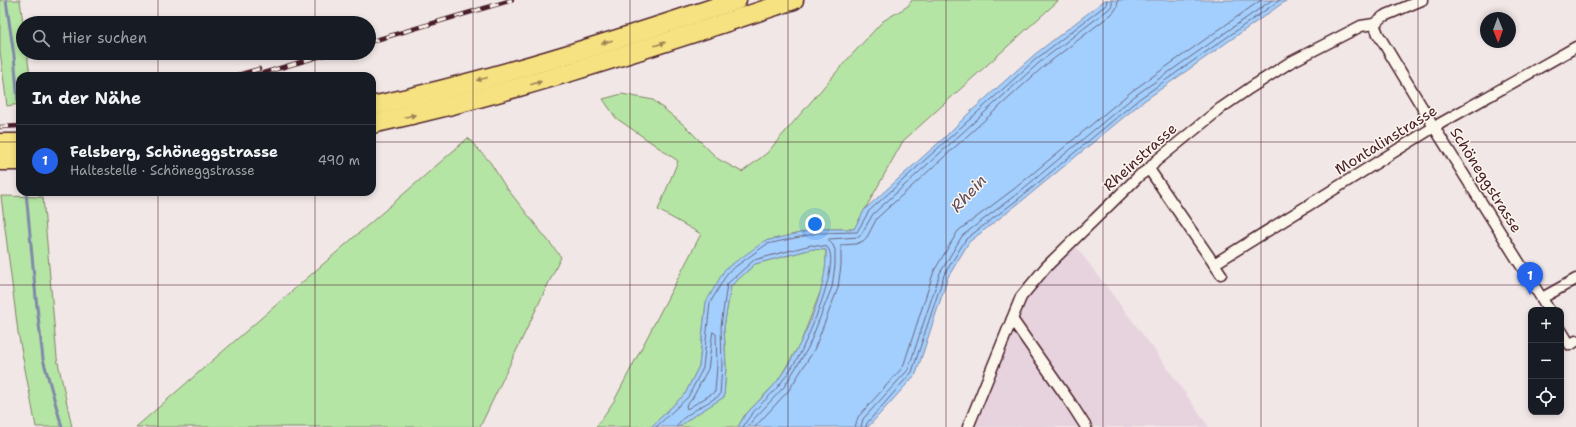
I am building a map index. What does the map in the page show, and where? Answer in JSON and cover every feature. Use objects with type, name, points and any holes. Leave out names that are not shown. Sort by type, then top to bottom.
[{"type":"highway","points":[[376,105],[524,68],[737,0]]},
{"type":"highway","points":[[376,123],[474,100],[563,75],[794,0]]},
{"type":"street","name":"Rheinstrasse","points":[[968,427],[1021,297],[1046,267],[1140,175],[1149,169],[1156,160],[1221,108],[1289,63],[1361,26],[1374,24],[1384,16],[1422,0]]},
{"type":"street","name":"Schöneggstrasse","points":[[1374,24],[1378,34],[1434,127],[1547,307]]},
{"type":"street","name":"Montalinstrasse","points":[[1214,264],[1434,127],[1576,46]]},
{"type":"street","points":[[1149,169],[1221,274]]},
{"type":"street","points":[[1542,298],[1576,278]]},
{"type":"street","points":[[1012,319],[1086,427]]},
{"type":"street","points":[[1564,333],[1573,343]]},
{"type":"shaded area","points":[[1068,236],[1156,352],[1209,427],[964,427],[1001,334],[1022,287]]},
{"type":"green space","points":[[0,0],[20,0],[22,16],[16,16],[16,60],[28,60],[29,72],[16,72],[16,105],[7,106],[0,51]]},
{"type":"green space","points":[[912,0],[1059,0],[903,141],[854,229],[818,229],[765,241],[706,302],[699,366],[685,394],[651,427],[596,427],[614,401],[701,234],[658,210],[678,161],[616,118],[603,99],[622,94],[653,100],[684,125],[718,159],[742,172],[767,153],[846,61],[883,21],[908,6]]},
{"type":"green space","points":[[468,138],[490,162],[505,186],[561,257],[480,427],[136,427]]},
{"type":"green space","points":[[1,196],[43,197],[57,358],[72,427],[36,427],[18,332]]},
{"type":"green space","points":[[812,249],[826,250],[823,285],[800,344],[777,382],[744,416],[738,427],[679,427],[724,397],[726,367],[724,327],[731,286],[755,264]]},
{"type":"water","name":"Rhein","points":[[1105,0],[1287,0],[1141,103],[1023,200],[969,242],[948,277],[916,374],[868,427],[738,427],[752,408],[778,380],[804,336],[818,301],[823,283],[825,266],[826,250],[812,249],[755,264],[731,286],[724,327],[726,367],[724,397],[679,427],[651,427],[685,394],[699,366],[706,302],[725,269],[765,241],[818,229],[854,229],[865,209],[945,137],[968,114],[1034,55]]},
{"type":"waterway","points":[[6,0],[16,79]]},
{"type":"waterway","points":[[26,196],[43,359],[62,427]]},
{"type":"railway","points":[[376,40],[512,0]]},
{"type":"railway","points":[[267,72],[307,60]]},
{"type":"railway","points":[[248,72],[259,69]]},
{"type":"railway","points":[[0,127],[16,126]]},
{"type":"place","name":"Felsberg, Schöneggstrasse","points":[[1530,295]]}]
